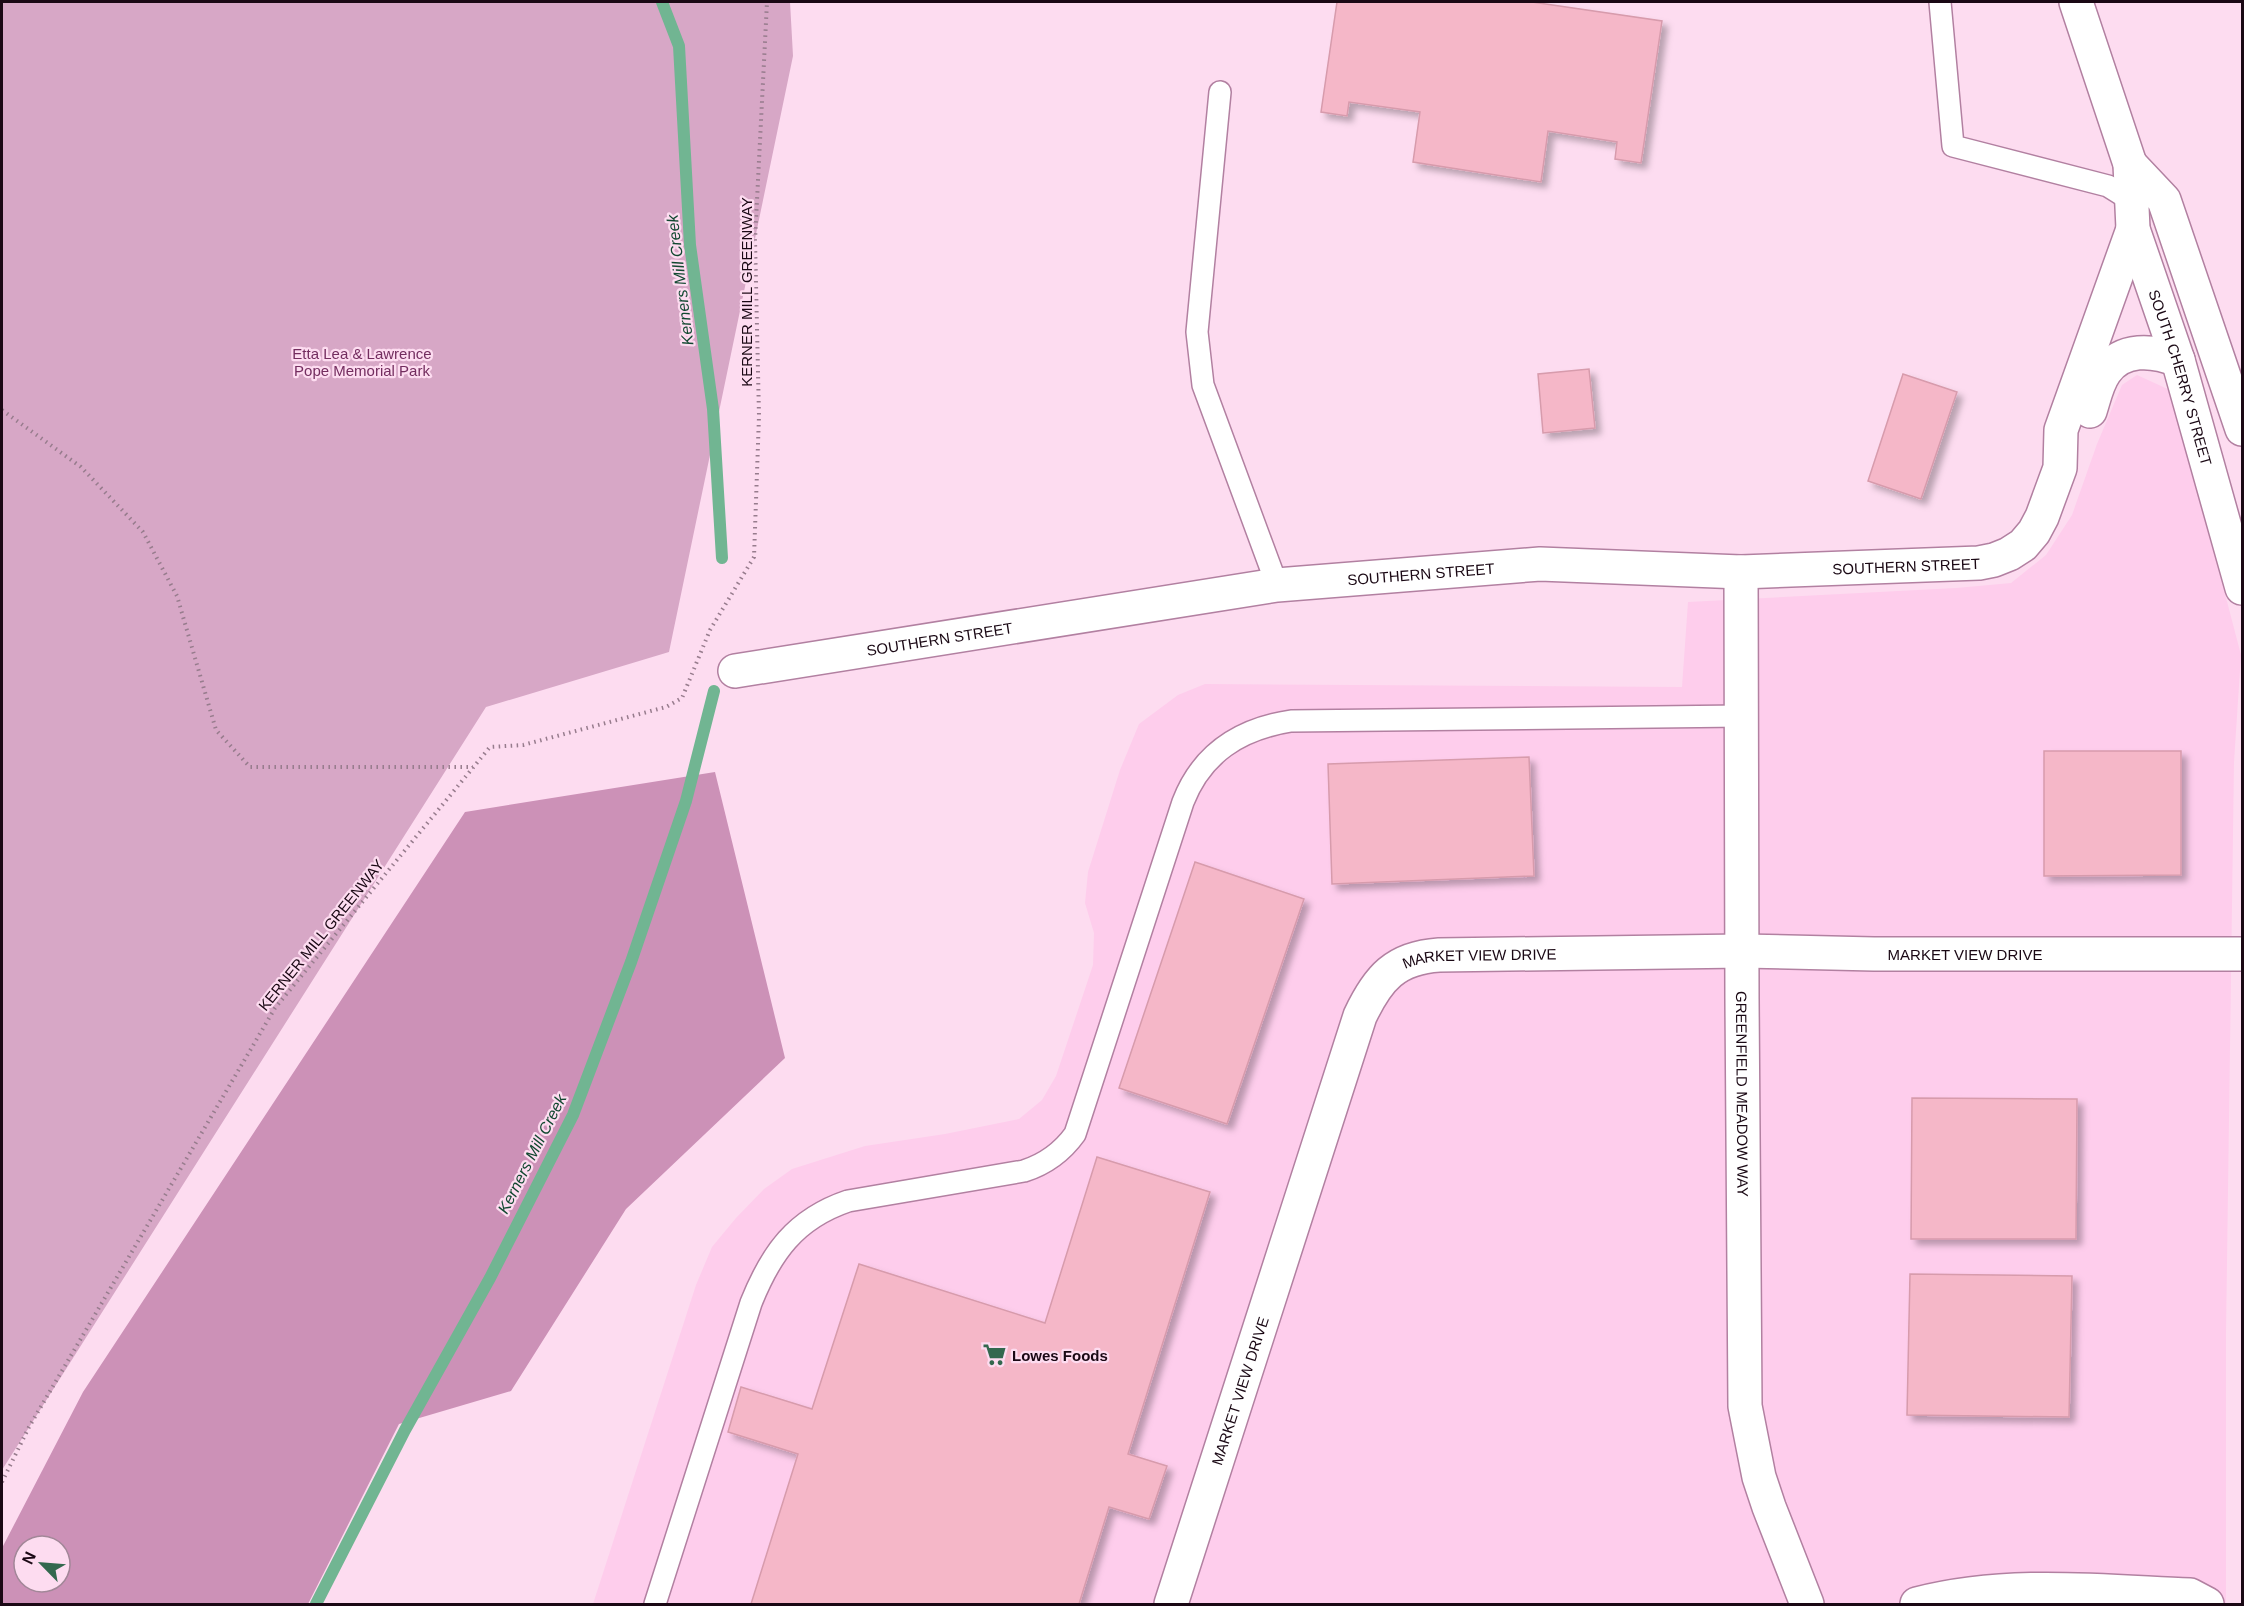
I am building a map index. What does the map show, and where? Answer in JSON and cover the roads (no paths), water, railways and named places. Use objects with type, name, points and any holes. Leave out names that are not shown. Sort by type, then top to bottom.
[{"type":"street","name":"SOUTH CHERRY STREET","points":[[2076,2],[2130,164],[2132,215],[2178,360],[2242,588]]},
{"type":"street","name":"SOUTH CHERRY STREET","points":[[2130,164],[2164,200],[2242,429]]},
{"type":"street","name":"SOUTHERN STREET","points":[[2060,468],[2061,430],[2132,215]]},
{"type":"street","name":"SOUTHERN STREET","points":[[735,671],[1277,585],[1540,564],[1741,572],[1979,563],[1994,560],[2009,554],[2034,532],[2049,502],[2060,468],[2081,437],[2104,373],[2112,364],[2122,357],[2135,353],[2162,354],[2178,360]]},
{"type":"street","name":"GREENFIELD MEADOW WAY","points":[[1741,572],[1745,1406],[1759,1477],[1807,1605]]},
{"type":"street","name":"MARKET VIEW DRIVE","points":[[1171,1605],[1360,1016],[1372,992],[1382,979],[1402,963],[1422,956],[1743,951],[1874,954],[2242,954]]},
{"type":"street","points":[[1917,1605],[1980,1592],[2020,1589],[2190,1595],[2207,1605]]},
{"type":"lane","points":[[1940,2],[1953,146],[2108,186],[2132,215]]},
{"type":"lane","points":[[1220,92],[1197,332],[1203,385],[1277,585]]},
{"type":"lane","points":[[655,1605],[751,1303],[767,1268],[784,1242],[822,1212],[848,1202],[1030,1169],[1053,1157],[1075,1134],[1183,801],[1197,772],[1212,756],[1243,734],[1291,721],[1742,716]]},
{"type":"waterway","name":"Kerners Mill Creek","points":[[662,2],[679,46],[690,245],[713,409],[722,558]]},
{"type":"waterway","name":"Kerners Mill Creek","points":[[316,1604],[405,1430],[490,1278],[573,1115],[631,962],[686,801],[714,691]]},
{"type":"place","name":"Lowes Foods","points":[[994,1355]]},
{"type":"park label","name":"Etta Lea & Lawrence Pope Memorial Park","points":[[362,362]]}]
